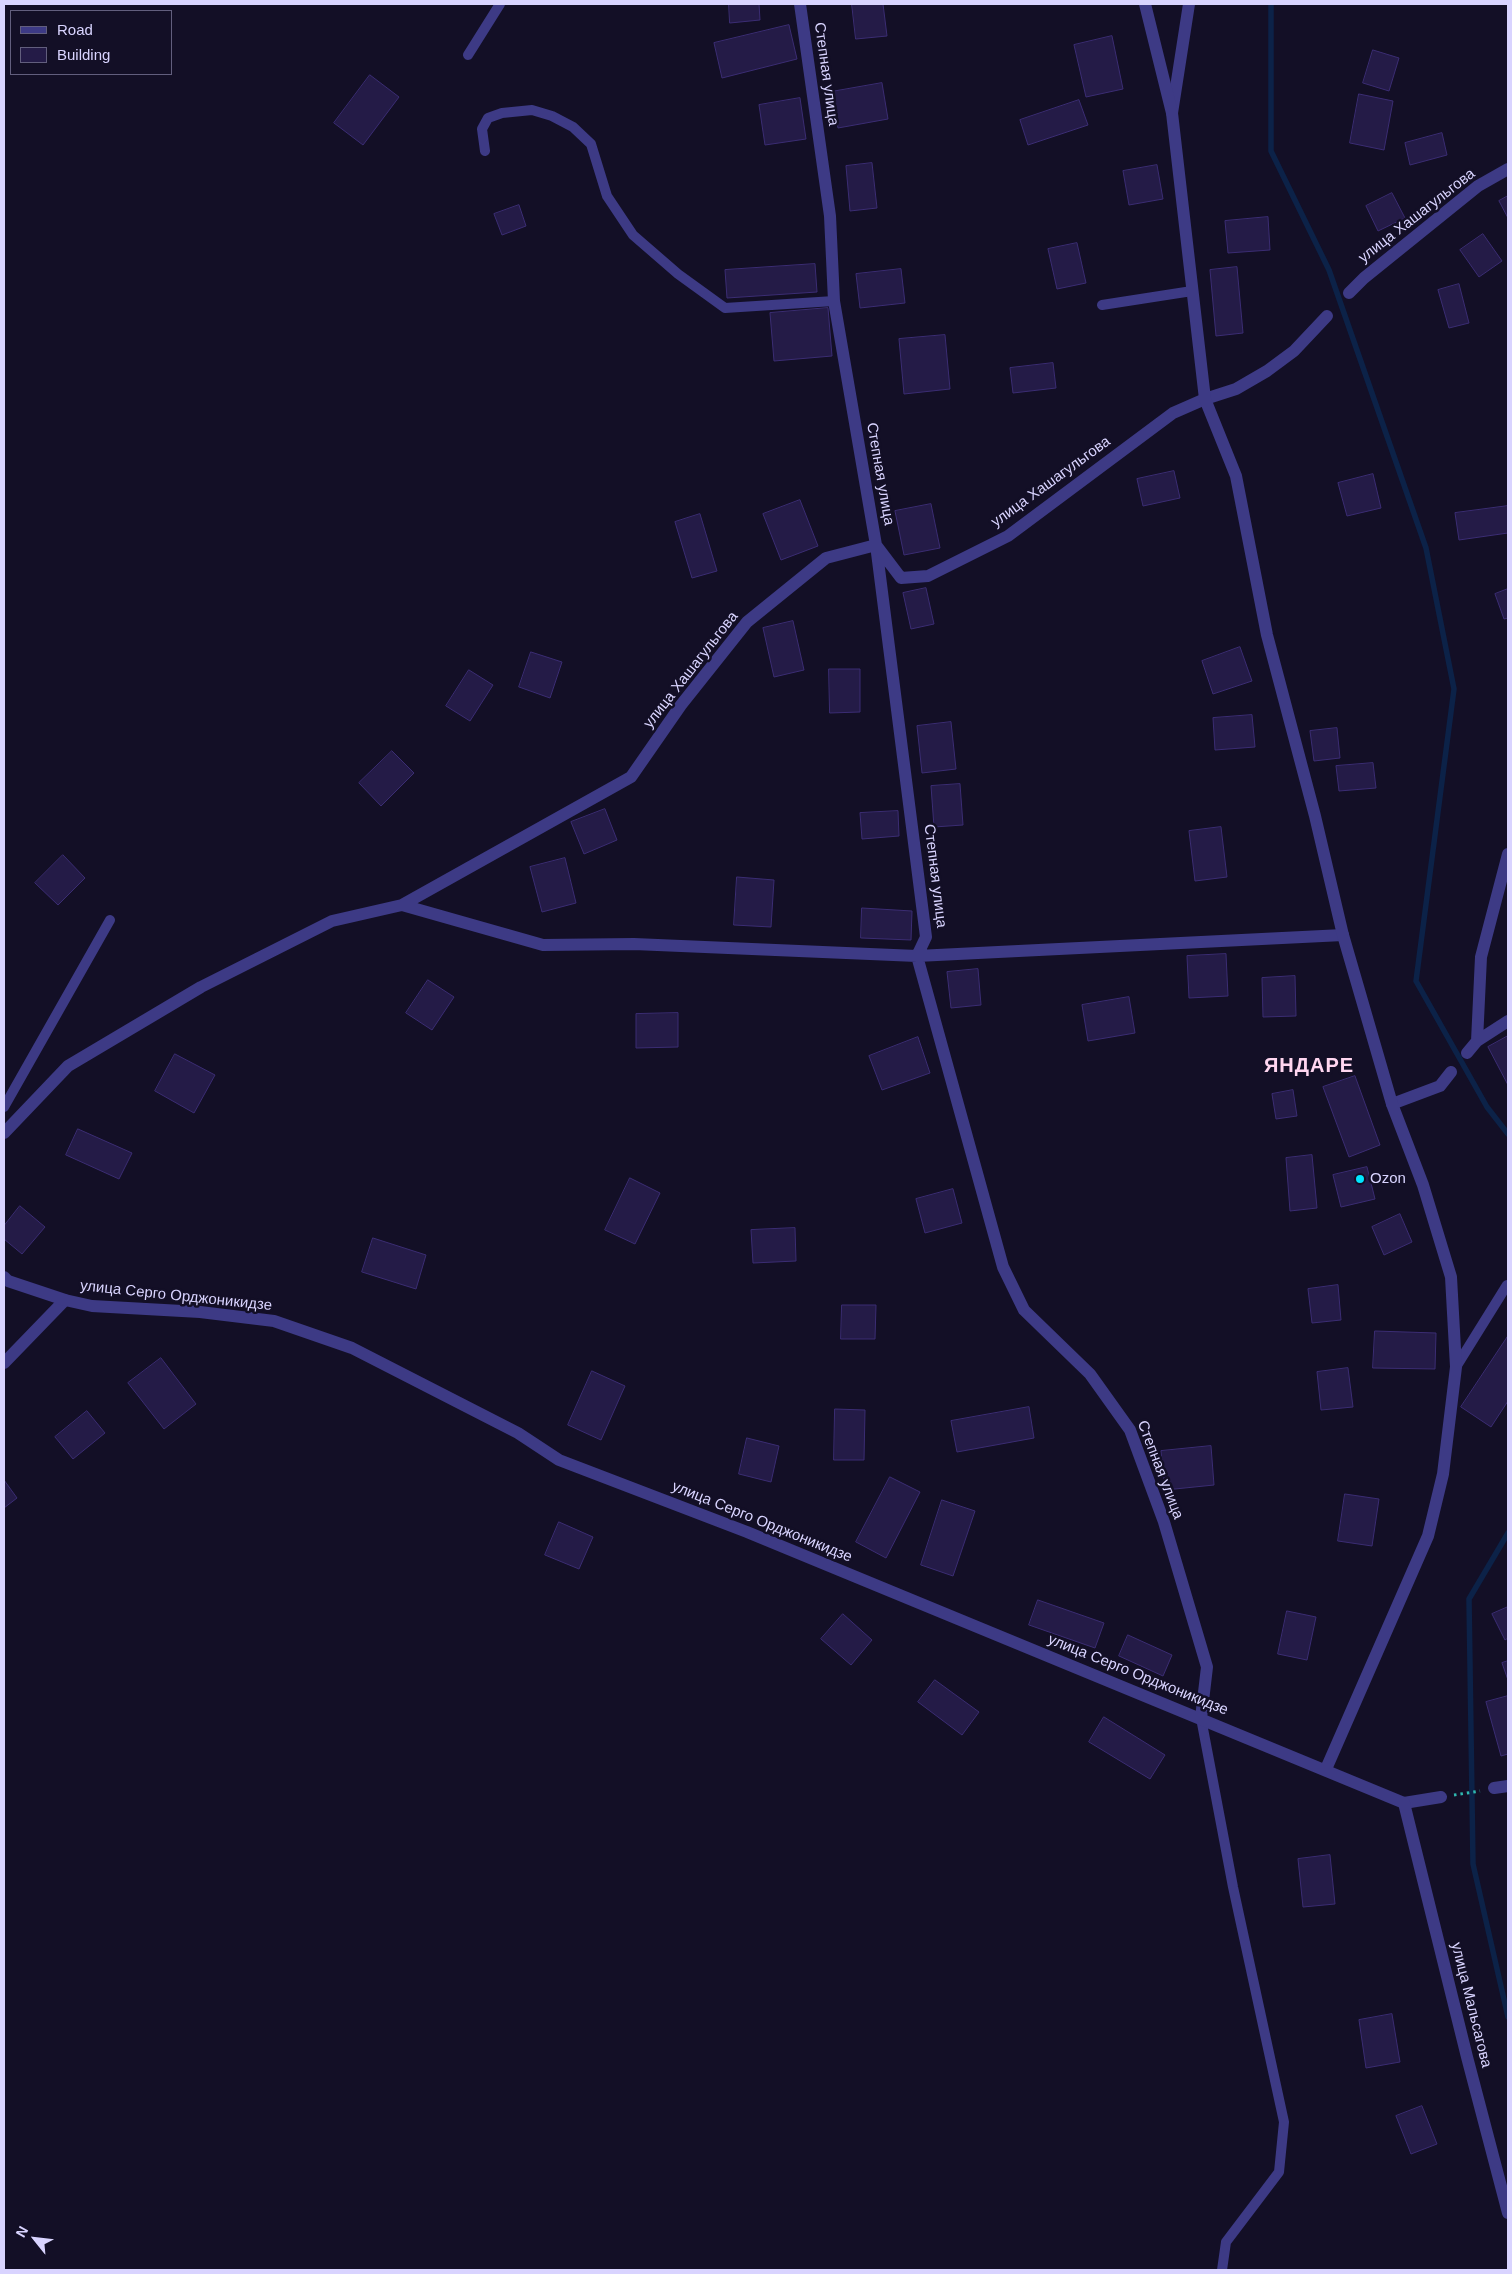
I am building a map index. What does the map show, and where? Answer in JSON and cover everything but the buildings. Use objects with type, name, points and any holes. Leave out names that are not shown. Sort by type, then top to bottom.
[{"type":"street","name":"Степная улица","points":[[800,4],[830,216],[834,301],[876,545],[926,937],[917,956],[1003,1267],[1024,1310],[1090,1374],[1130,1430],[1164,1522],[1207,1667],[1202,1718]]},
{"type":"street","points":[[1145,4],[1172,113],[1206,399],[1236,476],[1267,635],[1315,816],[1343,934],[1392,1104],[1423,1185],[1450,1278],[1456,1367],[1443,1474],[1428,1536],[1326,1769]]},
{"type":"street","points":[[1172,113],[1189,4]]},
{"type":"street","name":"улица Хашагульгова","points":[[1349,293],[1364,278],[1478,186],[1508,169]]},
{"type":"street","name":"улица Хашагульгова","points":[[402,905],[631,776],[681,705],[747,622],[826,558],[876,545],[901,578],[928,576],[1008,536],[1173,413],[1236,389],[1267,371],[1294,351],[1327,316]]},
{"type":"street","points":[[1477,1041],[1481,957],[1508,854]]},
{"type":"street","points":[[4,1133],[68,1066],[201,987],[332,921],[402,905],[543,946],[634,944],[917,956],[1343,934]]},
{"type":"street","points":[[1467,1053],[1477,1041],[1508,1021]]},
{"type":"street","points":[[1392,1104],[1440,1086],[1451,1072]]},
{"type":"street","name":"улица Серго Орджоникидзе","points":[[4,1277],[8,1281],[65,1300],[92,1306],[200,1312],[274,1321],[352,1348],[518,1433],[559,1460],[756,1535],[1326,1769],[1404,1803]]},
{"type":"street","points":[[4,1363],[65,1300]]},
{"type":"street","points":[[1494,1788],[1508,1786]]},
{"type":"street","points":[[1404,1803],[1441,1797]]},
{"type":"street","name":"улица Мальсагова","points":[[1404,1803],[1508,2213]]},
{"type":"lane","points":[[468,55],[500,4]]},
{"type":"lane","points":[[485,151],[482,129],[488,118],[502,113],[532,110],[552,116],[574,127],[591,144],[607,196],[633,235],[678,274],[725,308],[834,301]]},
{"type":"lane","points":[[1102,305],[1192,291]]},
{"type":"lane","points":[[4,1107],[110,920]]},
{"type":"lane","points":[[1456,1367],[1507,1285]]},
{"type":"lane","points":[[1202,1718],[1233,1887],[1284,2122],[1279,2172],[1226,2242],[1222,2270]]},
{"type":"path","points":[[1441,1797],[1494,1788]]},
{"type":"waterway","points":[[1271,4],[1271,151],[1329,270],[1426,548],[1454,689],[1416,981],[1487,1107],[1508,1134]]},
{"type":"waterway","points":[[1508,1533],[1469,1599],[1473,1864],[1508,2017]]},
{"type":"place","name":"Ozon","points":[[1360,1179]]},
{"type":"district","name":"ЯНДАРЕ","points":[[1309,1066]]}]
